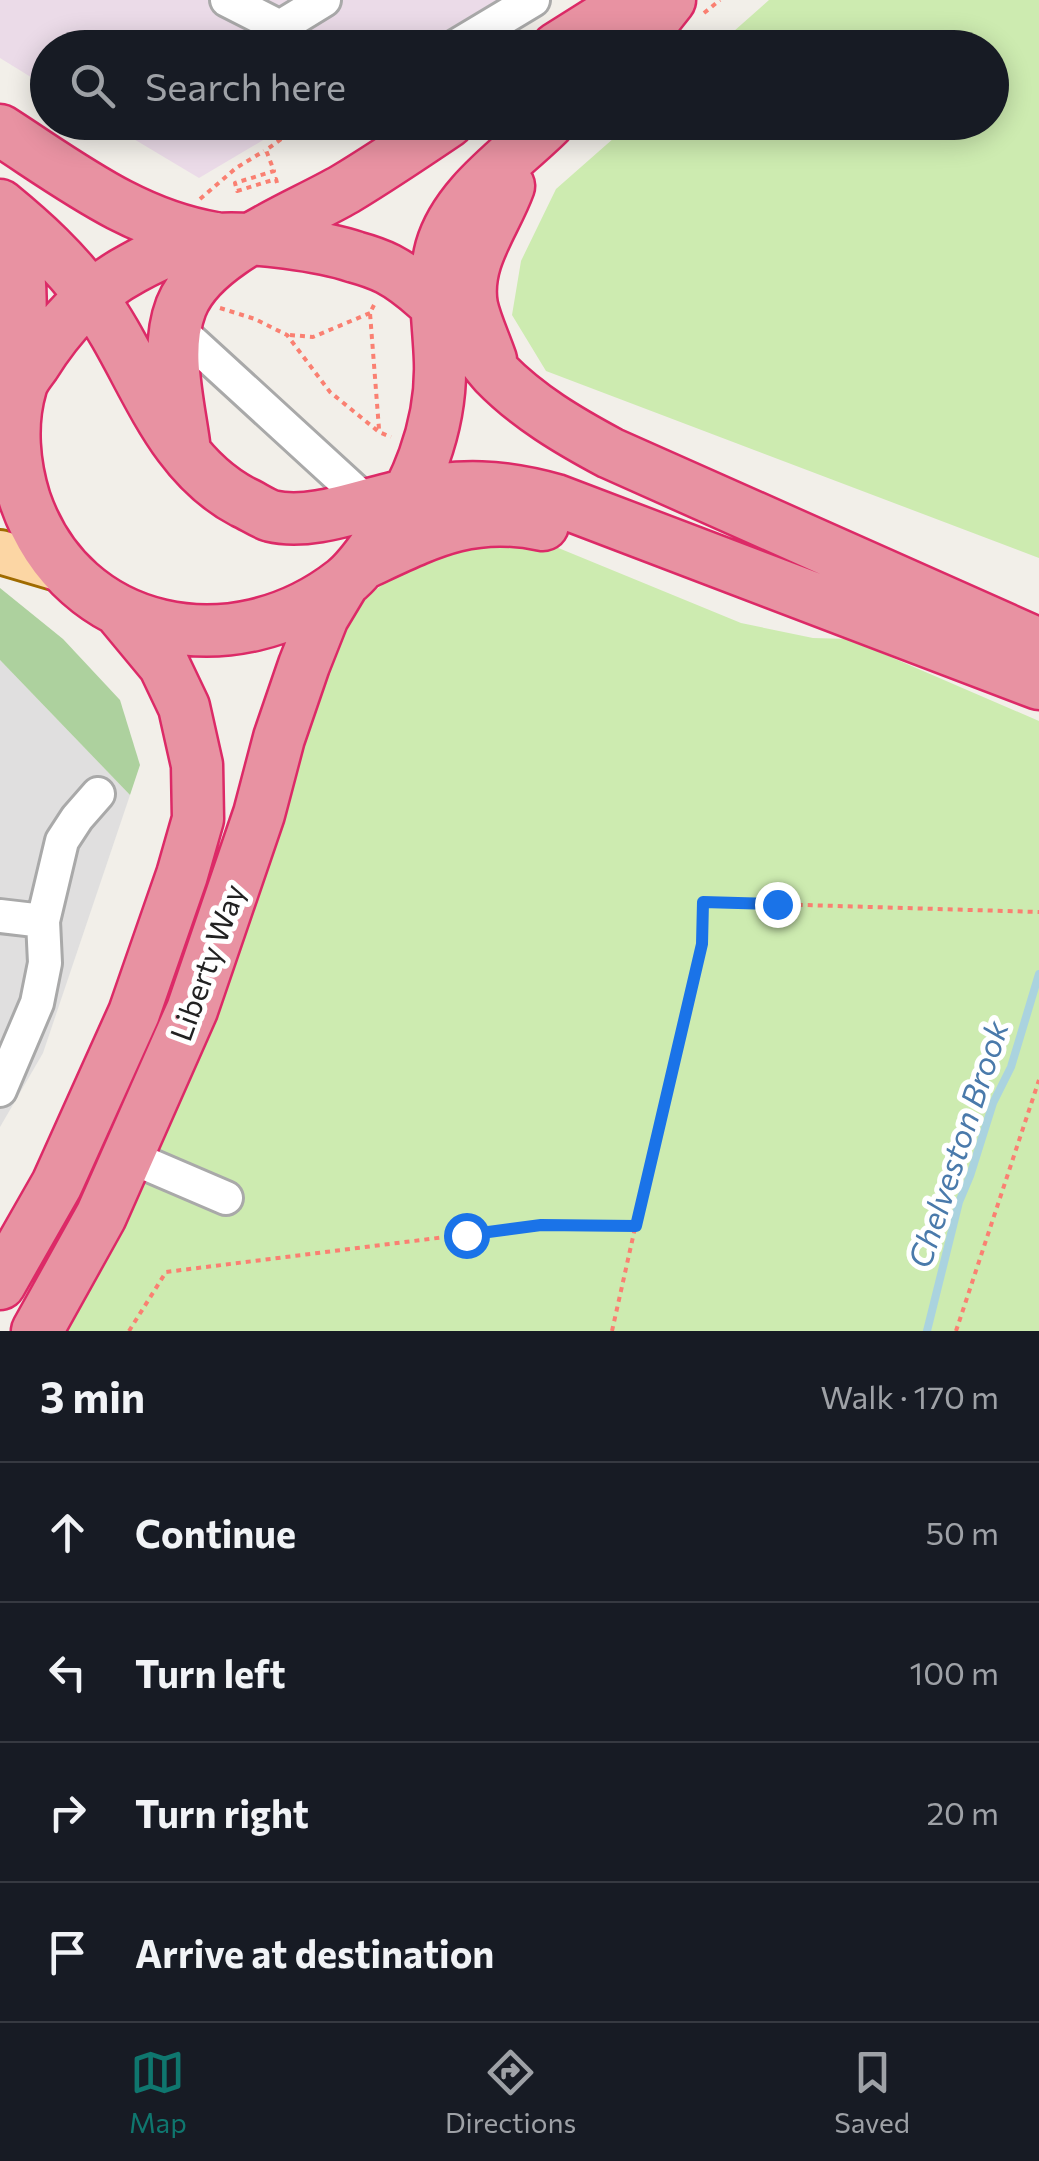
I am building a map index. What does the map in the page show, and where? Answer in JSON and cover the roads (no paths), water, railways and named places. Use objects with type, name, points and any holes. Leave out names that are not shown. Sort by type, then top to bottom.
[{"type":"highway","points":[[585,30],[622,6],[653,0]]},
{"type":"highway","points":[[646,30],[670,0]]},
{"type":"highway","points":[[0,130],[122,207],[161,225],[225,223],[294,244],[350,255],[390,270],[460,329],[495,372],[561,426],[610,453],[1039,644]]},
{"type":"highway","points":[[12,416],[49,340],[70,316],[116,278],[225,223],[348,187],[420,140]]},
{"type":"highway","name":"Liberty Way","points":[[38,1331],[101,1216],[192,1010],[259,814],[279,738],[323,616],[393,522],[388,499],[416,480],[432,429],[439,384],[436,281],[447,233],[490,175],[530,140]]},
{"type":"highway","points":[[495,372],[472,304],[474,269],[480,246],[534,140]]},
{"type":"highway","points":[[0,206],[41,239],[91,297],[147,396],[210,481],[270,516],[315,516],[462,486],[499,487],[556,500],[1039,684]]},
{"type":"highway","points":[[0,206],[16,248],[22,294],[12,416],[20,484],[44,542],[68,572],[120,612],[186,631],[232,629],[268,622],[306,606],[353,573],[432,531],[477,521],[517,520],[554,528],[610,522]]},
{"type":"highway","points":[[186,453],[174,347],[191,316],[180,310],[207,272],[228,252],[225,223]]},
{"type":"highway","name":"Liberty Way","points":[[0,1284],[57,1184],[134,1013],[198,820],[197,765],[184,707],[164,665],[120,612]]},
{"type":"main road","points":[[0,552],[68,572]]},
{"type":"street","points":[[227,0],[280,27],[324,0]]},
{"type":"street","points":[[483,30],[534,0]]},
{"type":"street","points":[[191,316],[388,499]]},
{"type":"street","points":[[0,1090],[37,1003],[45,963],[42,921],[62,841],[98,794]]},
{"type":"street","points":[[0,916],[42,921]]},
{"type":"street","points":[[128,1156],[226,1198]]},
{"type":"waterway","name":"Chelveston Brook","points":[[927,1331],[959,1202],[993,1103],[1011,1067],[1039,974]]}]
